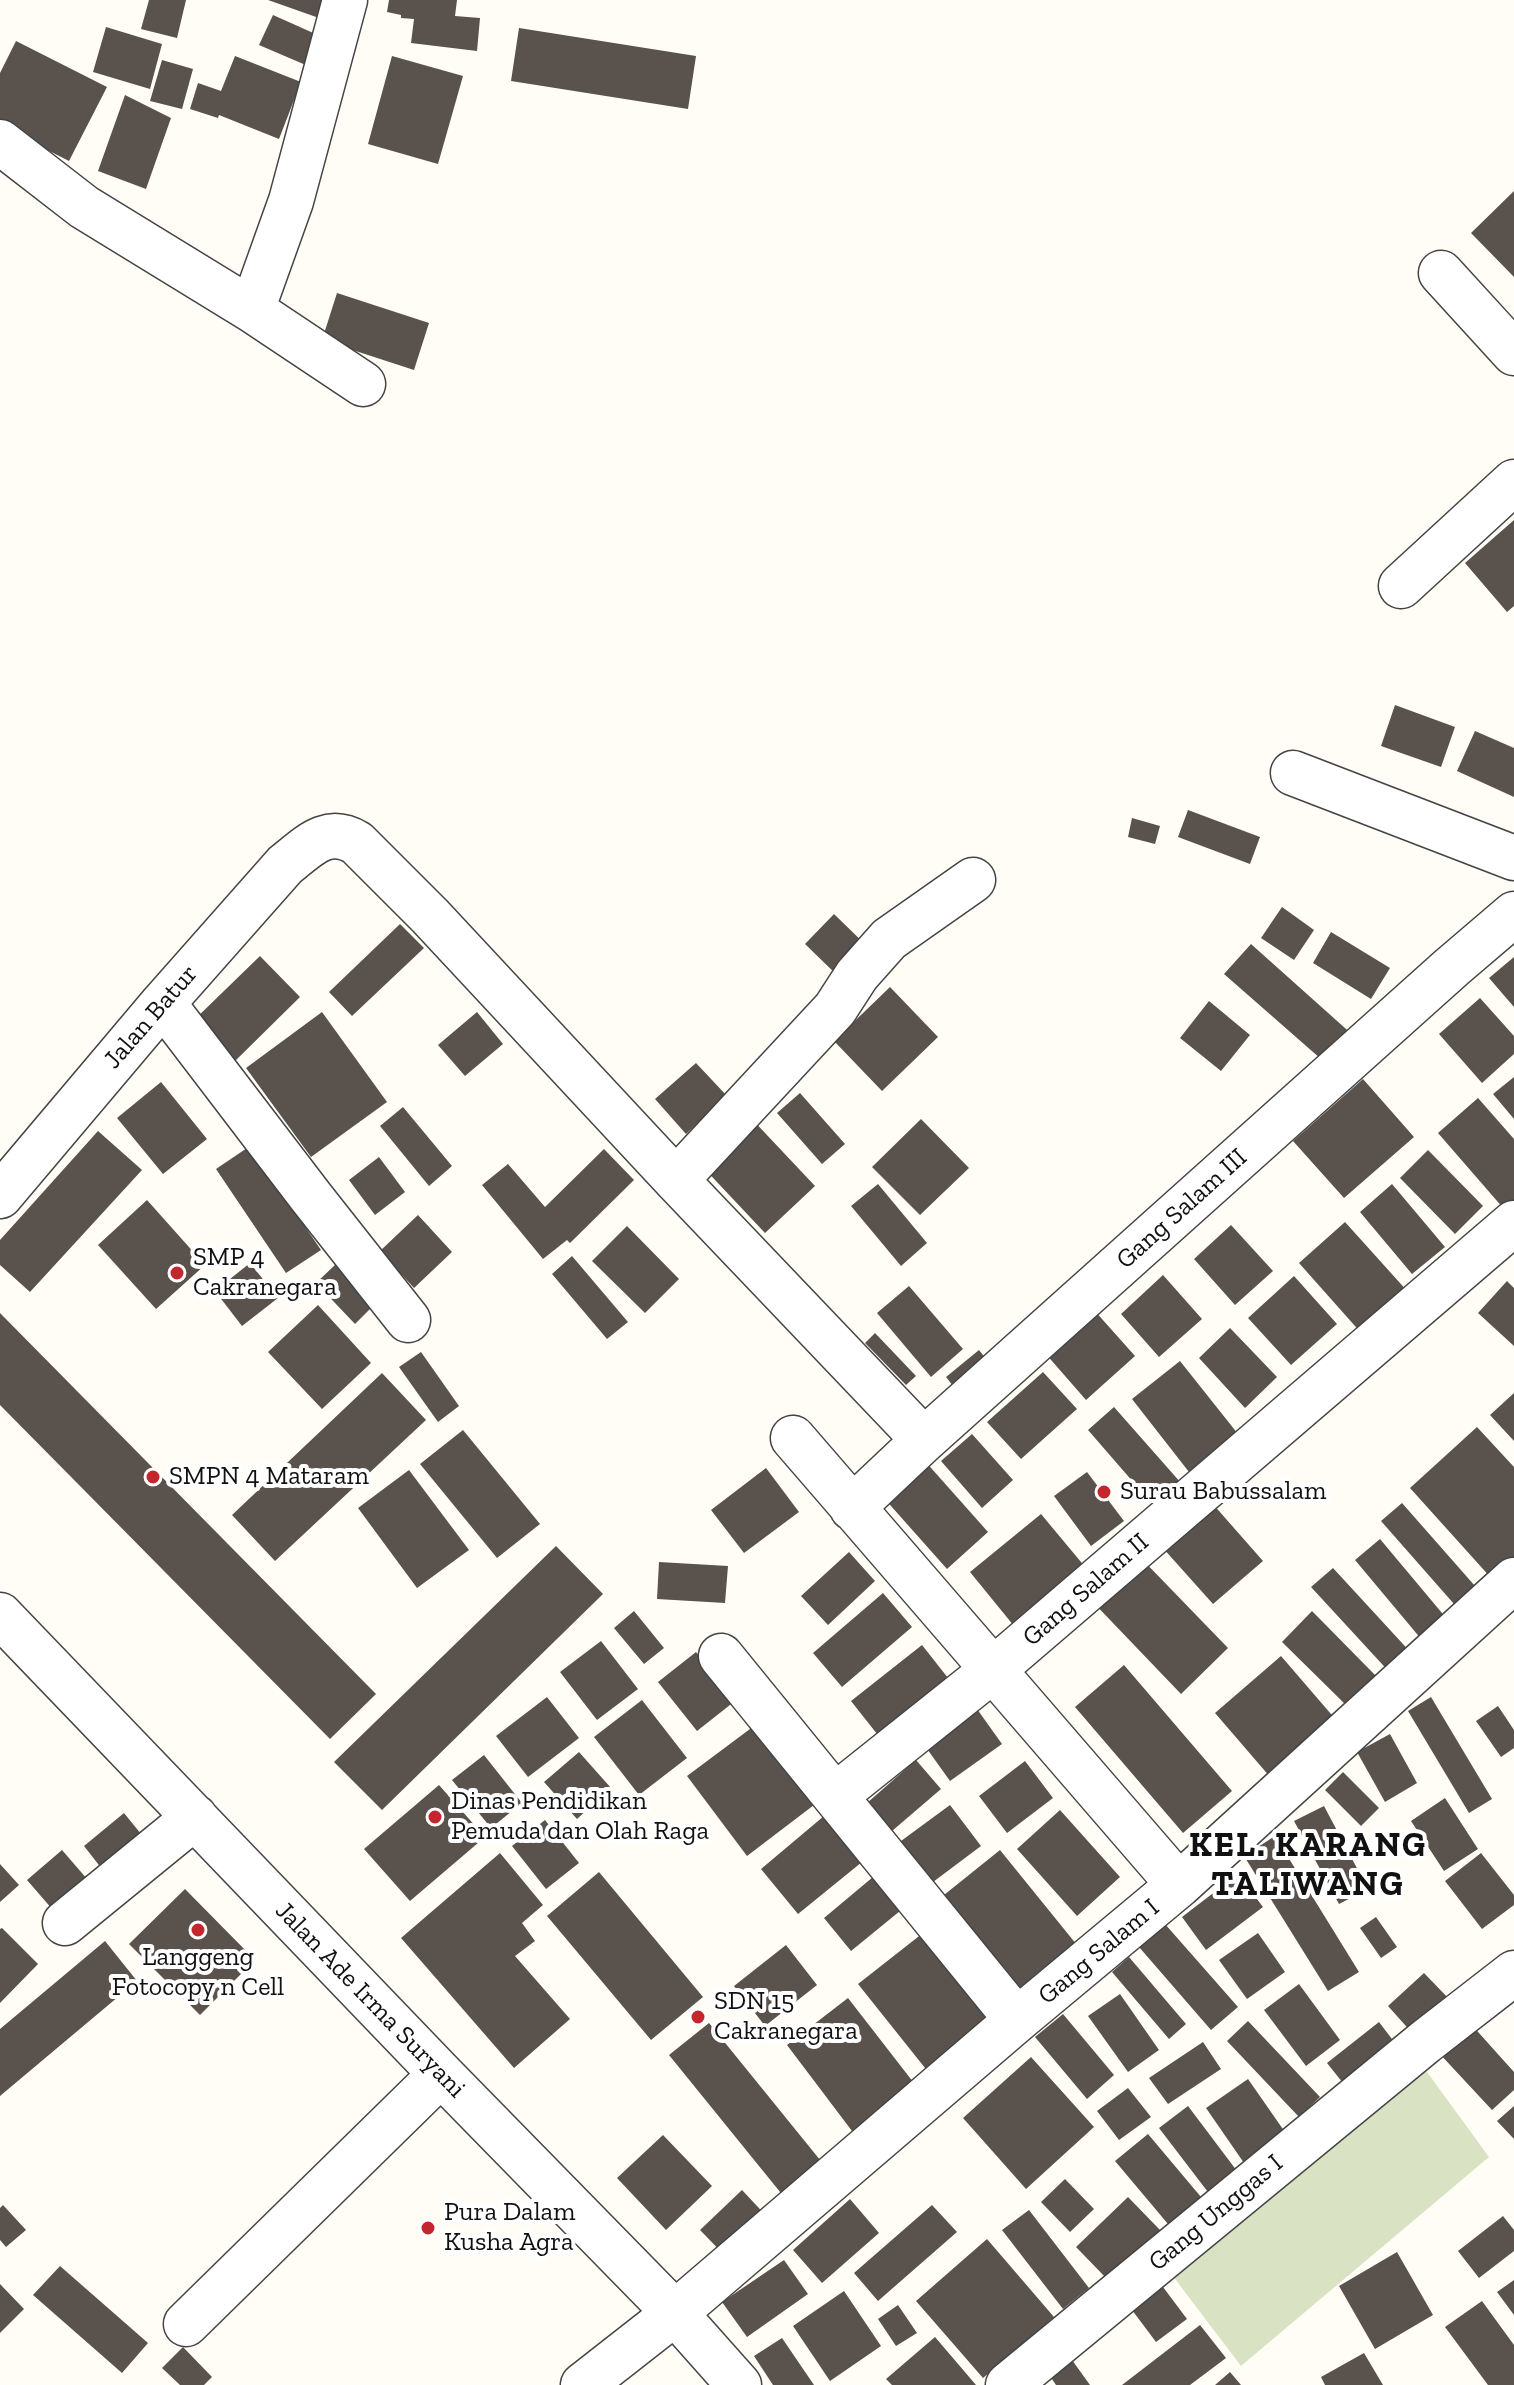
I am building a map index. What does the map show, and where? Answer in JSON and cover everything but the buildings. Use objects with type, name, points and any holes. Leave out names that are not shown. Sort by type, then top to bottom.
[{"type":"street","points":[[252,310],[291,201],[345,0]]},
{"type":"street","points":[[0,142],[84,207],[252,310],[363,384]]},
{"type":"street","points":[[1441,273],[1514,353]]},
{"type":"street","points":[[1401,586],[1514,482]]},
{"type":"street","points":[[1293,773],[1514,858]]},
{"type":"street","name":"Jalan Batur","points":[[0,1196],[163,1003],[285,865],[309,846],[329,836],[343,834],[357,843],[441,928],[676,1180]]},
{"type":"street","points":[[924,1440],[676,1180],[835,1009],[857,975],[889,939],[973,880]]},
{"type":"street","name":"Gang Salam III","points":[[852,1508],[924,1440],[1514,914]]},
{"type":"street","points":[[163,1003],[408,1320]]},
{"type":"street","name":"Gang Salam II","points":[[836,1795],[994,1669],[1514,1223]]},
{"type":"street","points":[[793,1438],[1179,1885]]},
{"type":"street","name":"Gang Salam I","points":[[583,2385],[675,2313],[1179,1885],[1514,1580]]},
{"type":"street","name":"Jalan Ade Irma Suryani","points":[[0,1615],[675,2313],[739,2385]]},
{"type":"street","points":[[721,1656],[1017,2020]]},
{"type":"street","points":[[65,1923],[195,1817]]},
{"type":"street","name":"Gang Unggas I","points":[[1008,2385],[1425,2042],[1514,1973]]},
{"type":"street","points":[[186,2324],[441,2074]]},
{"type":"green space","points":[[1419,2061],[1489,2157],[1241,2366],[1172,2275]]},
{"type":"place","name":"SMP 4 Cakranegara","points":[[177,1273]]},
{"type":"place","name":"SMPN 4 Mataram","points":[[153,1477]]},
{"type":"place","name":"Surau Babussalam","points":[[1104,1492]]},
{"type":"place","name":"Dinas Pendidikan Pemuda dan Olah Raga","points":[[435,1817]]},
{"type":"place","name":"Langgeng Fotocopy n Cell","points":[[198,1930]]},
{"type":"place","name":"SDN 15 Cakranegara","points":[[698,2017]]},
{"type":"place","name":"Pura Dalam Kusha Agra","points":[[428,2228]]},
{"type":"district","name":"KEL. KARANG TALIWANG","points":[[1308,1866]]}]
